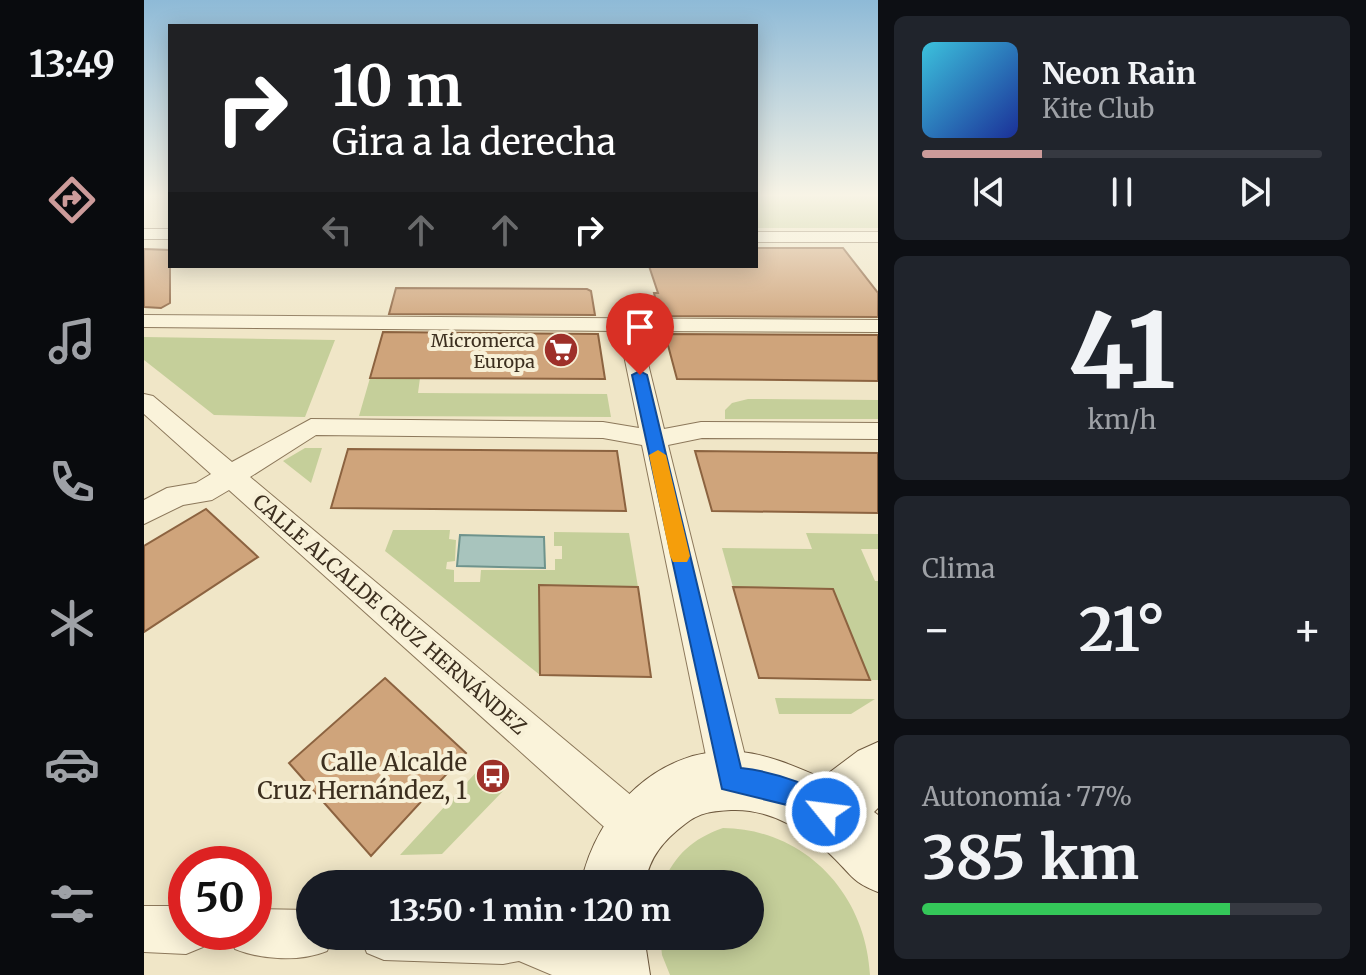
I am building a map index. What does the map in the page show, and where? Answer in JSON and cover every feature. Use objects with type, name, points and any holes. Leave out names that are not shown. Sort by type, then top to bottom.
[{"type":"main road","points":[[826,812],[878,771]]},
{"type":"main road","points":[[617,870],[636,827],[663,801],[694,785],[731,780],[762,783],[794,794],[826,812],[868,848],[878,861]]},
{"type":"main road","points":[[611,950],[613,975]]},
{"type":"street","points":[[144,321],[878,326]]},
{"type":"street","points":[[628,324],[731,780]]},
{"type":"street","name":"CALLE ALCALDE CRUZ HERNÁNDEZ","points":[[144,401],[636,827]]},
{"type":"street","points":[[144,513],[177,495],[202,493],[311,427],[603,430],[622,435],[653,436],[685,436],[701,430],[878,431]]},
{"type":"street","points":[[144,929],[168,930]]},
{"type":"street","points":[[272,933],[296,934]]},
{"type":"street","points":[[555,950],[613,975]]},
{"type":"green space","points":[[144,337],[335,340],[305,417],[214,415],[144,360]]},
{"type":"green space","points":[[370,378],[420,378],[418,393],[607,394],[611,417],[359,416]]},
{"type":"green space","points":[[748,399],[878,400],[878,419],[725,419],[725,410],[732,403]]},
{"type":"green space","points":[[305,448],[322,448],[311,483],[283,461]]},
{"type":"green space","points":[[393,530],[450,530],[449,539],[456,540],[455,561],[447,562],[446,569],[454,570],[454,582],[480,582],[481,570],[555,570],[555,559],[562,559],[562,546],[554,546],[554,532],[629,533],[638,587],[539,585],[540,675],[385,551]]},
{"type":"green space","points":[[806,533],[878,534],[878,549],[861,549],[875,581],[878,581],[878,680],[870,680],[833,589],[733,587],[722,548],[812,549]]},
{"type":"green space","points":[[775,698],[875,699],[851,714],[779,714]]},
{"type":"green space","points":[[481,767],[504,790],[442,854],[400,855]]},
{"type":"green space","points":[[723,828],[753,831],[780,840],[826,872],[857,918],[866,945],[870,975],[670,975],[661,950],[764,950],[764,870],[670,870],[686,849],[702,837]]},
{"type":"water","points":[[460,535],[544,537],[545,568],[457,566]]},
{"type":"building","points":[[758,248],[843,248],[878,293],[878,317],[660,316],[654,293],[658,293],[650,268],[758,268]]},
{"type":"building","points":[[144,249],[168,250],[170,303],[161,308],[144,307]]},
{"type":"building","points":[[396,288],[587,289],[591,291],[595,315],[389,314]]},
{"type":"building","points":[[383,332],[598,334],[605,379],[370,378]]},
{"type":"building","points":[[665,334],[878,335],[878,381],[677,379]]},
{"type":"building","points":[[348,449],[617,451],[626,511],[331,508]]},
{"type":"building","points":[[695,451],[878,453],[878,513],[712,511]]},
{"type":"building","points":[[206,509],[258,557],[144,632],[144,546]]},
{"type":"building","points":[[539,585],[638,587],[651,677],[540,675]]},
{"type":"building","points":[[733,587],[833,589],[870,680],[759,678]]},
{"type":"building","points":[[385,678],[466,753],[371,856],[289,763]]},
{"type":"slow traffic","points":[[658,455],[680,556]]},
{"type":"place","name":"Micromerca Europa","points":[[561,350]]},
{"type":"place","name":"Calle Alcalde Cruz Hernández, 1","points":[[493,776]]},
{"type":"route","points":[[640,375],[731,780],[762,783],[794,794],[826,812]]}]
